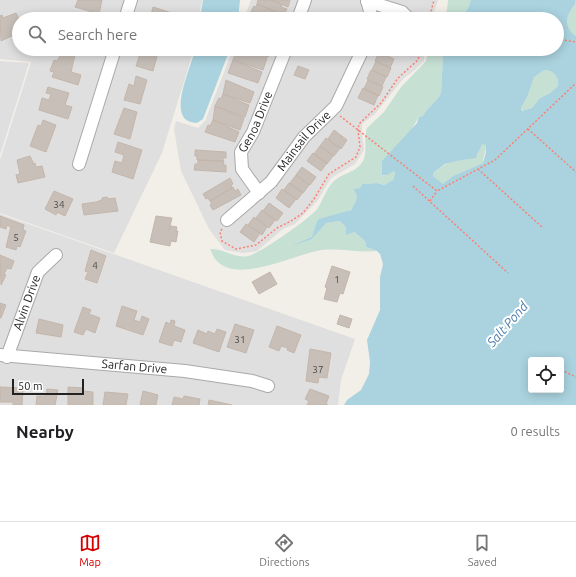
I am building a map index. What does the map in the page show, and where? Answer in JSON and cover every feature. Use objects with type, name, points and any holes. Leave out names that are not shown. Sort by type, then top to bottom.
[{"type":"street","points":[[127,12],[131,0]]},
{"type":"street","points":[[301,12],[305,0]]},
{"type":"street","points":[[367,0],[370,12]]},
{"type":"street","points":[[367,0],[402,12]]},
{"type":"street","points":[[79,164],[114,56]]},
{"type":"street","name":"Genoa Drive","points":[[259,193],[242,169],[241,152],[253,132],[283,56]]},
{"type":"street","name":"Mainsail Drive","points":[[227,220],[278,175],[304,137],[332,110],[343,95],[360,56]]},
{"type":"street","name":"Alvin Drive","points":[[4,356],[38,272],[56,255]]},
{"type":"street","name":"Sarfan Drive","points":[[4,356],[184,371],[252,381],[268,386]]},
{"type":"path","points":[[431,12],[434,0]]},
{"type":"path","points":[[564,40],[576,42]]},
{"type":"path","points":[[227,220],[230,222],[220,230],[221,239],[225,244],[236,249],[258,244],[279,226],[297,218],[310,204],[329,174],[356,157],[360,147],[358,130],[360,122],[381,103],[398,78],[418,60],[419,56]]},
{"type":"path","points":[[429,201],[437,191],[495,160],[576,83]]},
{"type":"path","points":[[332,110],[437,191]]},
{"type":"path","points":[[528,129],[576,172]]},
{"type":"path","points":[[478,169],[542,227]]},
{"type":"path","points":[[413,186],[508,273]]},
{"type":"path","points":[[564,371],[576,377]]},
{"type":"shaded area","points":[[0,0],[202,0],[200,12],[12,12],[12,56],[192,56],[162,153],[114,253],[0,213],[0,160],[31,62],[0,59]]},
{"type":"shaded area","points":[[251,0],[438,0],[434,12],[247,12]]},
{"type":"shaded area","points":[[230,56],[424,56],[424,61],[403,79],[375,114],[362,124],[364,150],[355,164],[331,178],[318,200],[295,224],[283,229],[257,251],[243,253],[225,250],[209,229],[181,171],[174,129],[176,121],[198,128],[205,121]]},
{"type":"shaded area","points":[[0,61],[29,63],[0,155]]},
{"type":"shaded area","points":[[0,214],[355,339],[341,380],[338,405],[0,405]]},
{"type":"green space","points":[[448,0],[471,0],[465,12],[446,12]]},
{"type":"green space","points":[[575,0],[576,36],[567,24],[568,16],[575,4]]},
{"type":"green space","points":[[427,56],[443,57],[441,93],[438,99],[423,116],[419,117],[383,176],[394,171],[395,174],[393,180],[384,185],[377,183],[362,184],[360,188],[353,189],[357,196],[357,202],[353,208],[339,215],[317,221],[312,239],[325,223],[340,221],[365,241],[366,247],[377,251],[322,250],[267,266],[238,270],[226,267],[216,260],[210,249],[220,250],[243,257],[254,254],[273,243],[314,213],[326,191],[333,182],[353,171],[363,161],[367,128],[384,112],[401,87],[426,61]]},
{"type":"green space","points":[[544,70],[555,74],[558,79],[558,86],[550,93],[540,98],[532,108],[523,111],[521,108],[528,95],[534,76]]},
{"type":"green space","points":[[482,143],[486,145],[483,163],[453,176],[443,185],[433,176],[434,172],[448,164],[470,159],[478,155]]},
{"type":"water","points":[[203,0],[240,0],[239,12],[201,12]]},
{"type":"water","name":"Salt Pond","points":[[471,0],[575,0],[575,4],[568,16],[567,24],[576,36],[576,405],[344,405],[347,400],[361,390],[369,374],[370,362],[367,340],[380,310],[380,277],[383,264],[380,254],[377,251],[366,247],[365,241],[354,232],[346,235],[346,227],[340,221],[326,223],[312,239],[291,246],[312,237],[319,219],[351,210],[357,197],[353,189],[360,188],[362,184],[377,183],[384,185],[393,180],[395,174],[394,171],[387,175],[382,175],[382,161],[417,123],[419,117],[423,116],[438,99],[441,93],[443,57],[442,56],[564,56],[564,12],[465,12]],"holes":[[[544,70],[553,72],[558,79],[558,86],[550,93],[540,98],[532,108],[522,111],[521,108],[528,95],[534,77]],[[482,144],[486,145],[483,163],[453,176],[443,184],[433,176],[434,172],[445,164],[476,158]]]},
{"type":"water","points":[[227,56],[203,119],[197,123],[187,121],[182,114],[181,104],[185,80],[193,57]]},
{"type":"building","points":[[78,0],[102,0],[99,12],[92,12],[75,7]]},
{"type":"building","points":[[258,0],[271,0],[287,9],[286,12],[277,12],[257,4]]},
{"type":"building","points":[[271,0],[290,0],[288,7]]},
{"type":"building","points":[[257,4],[276,12],[251,12],[254,6],[256,7]]},
{"type":"building","points":[[153,7],[169,12],[152,12]]},
{"type":"building","points":[[2,15],[3,18],[12,15],[12,36],[1,41],[0,16]]},
{"type":"building","points":[[60,56],[75,56],[71,72],[81,75],[78,85],[52,77],[54,72],[50,71],[54,60],[57,61]]},
{"type":"building","points":[[139,56],[157,56],[153,71],[136,66]]},
{"type":"building","points":[[234,56],[262,56],[267,58],[263,70],[233,60]]},
{"type":"building","points":[[377,56],[388,56],[394,59],[390,68],[375,61]]},
{"type":"building","points":[[233,60],[262,72],[258,83],[228,73]]},
{"type":"building","points":[[376,61],[391,68],[387,77],[372,70]]},
{"type":"building","points":[[298,66],[309,70],[305,79],[294,75]]},
{"type":"building","points":[[371,70],[386,77],[382,86],[367,79]]},
{"type":"building","points":[[136,76],[147,80],[140,104],[124,100],[129,84],[134,86]]},
{"type":"building","points":[[226,80],[254,92],[250,103],[223,94]]},
{"type":"building","points":[[368,80],[383,87],[379,96],[364,89]]},
{"type":"building","points":[[48,87],[69,93],[65,105],[72,107],[68,119],[39,110],[42,98],[49,100],[51,94],[46,93]]},
{"type":"building","points":[[363,88],[378,95],[374,105],[358,98]]},
{"type":"building","points":[[223,94],[249,105],[245,117],[215,106]]},
{"type":"building","points":[[215,106],[244,118],[240,130],[213,120]]},
{"type":"building","points":[[124,108],[137,112],[130,139],[114,134]]},
{"type":"building","points":[[43,120],[56,125],[46,152],[30,146],[38,125],[41,126]]},
{"type":"building","points":[[213,120],[239,132],[235,142],[205,132],[208,125],[210,126]]},
{"type":"building","points":[[334,130],[347,140],[341,149],[328,139]]},
{"type":"building","points":[[326,138],[340,148],[334,156],[320,146]]},
{"type":"building","points":[[118,142],[142,150],[133,179],[112,172],[115,161],[122,163],[124,155],[115,152]]},
{"type":"building","points":[[320,146],[333,156],[327,164],[314,154]]},
{"type":"building","points":[[195,150],[226,152],[226,158],[223,158],[223,161],[197,160]]},
{"type":"building","points":[[313,153],[327,163],[321,171],[307,161]]},
{"type":"building","points":[[30,156],[33,162],[32,164],[35,163],[36,167],[42,166],[45,177],[18,183],[16,175],[20,174],[17,160]]},
{"type":"building","points":[[198,160],[224,161],[223,165],[226,165],[226,172],[194,170],[195,164],[198,164]]},
{"type":"building","points":[[302,167],[316,177],[310,185],[296,175]]},
{"type":"building","points":[[296,175],[309,185],[303,193],[290,183]]},
{"type":"building","points":[[230,178],[233,184],[231,185],[232,188],[210,201],[208,198],[206,199],[203,194]]},
{"type":"building","points":[[289,183],[303,192],[297,200],[284,190]]},
{"type":"building","points":[[233,187],[235,191],[238,189],[241,195],[213,210],[210,205],[212,204],[210,201]]},
{"type":"building","points":[[282,189],[296,199],[289,208],[276,198]]},
{"type":"building","points":[[54,191],[73,199],[65,216],[57,212],[56,215],[45,209]]},
{"type":"building","points":[[107,197],[108,199],[115,198],[118,211],[84,215],[82,204],[96,202]]},
{"type":"building","points":[[269,203],[283,213],[277,221],[263,211]]},
{"type":"building","points":[[262,210],[275,220],[269,228],[256,218]]},
{"type":"building","points":[[0,216],[24,225],[23,230],[26,231],[20,247],[17,246],[16,250],[6,247],[11,227],[7,225],[6,229],[0,227]]},
{"type":"building","points":[[156,216],[172,218],[169,230],[171,226],[177,227],[176,231],[178,231],[176,242],[171,241],[170,246],[150,242]]},
{"type":"building","points":[[254,217],[267,227],[262,235],[248,225]]},
{"type":"building","points":[[246,224],[260,233],[254,242],[240,232]]},
{"type":"building","points":[[91,250],[106,256],[97,283],[85,279],[88,272],[85,271]]},
{"type":"building","points":[[0,255],[14,261],[11,269],[7,268],[4,274],[6,275],[1,285]]},
{"type":"building","points":[[332,266],[350,272],[343,294],[340,293],[337,302],[324,299],[327,288],[325,287]]},
{"type":"building","points":[[270,272],[277,284],[259,294],[252,282]]},
{"type":"building","points":[[0,303],[6,305],[1,318],[0,318]]},
{"type":"building","points":[[122,306],[137,311],[134,320],[140,322],[142,316],[149,319],[143,335],[116,326]]},
{"type":"building","points":[[83,307],[91,310],[89,314],[100,318],[95,333],[86,329],[83,335],[74,332]]},
{"type":"building","points":[[340,315],[352,319],[349,328],[337,324]]},
{"type":"building","points":[[39,319],[63,325],[61,337],[36,333]]},
{"type":"building","points":[[171,320],[175,321],[174,326],[185,330],[181,342],[174,340],[172,346],[159,342],[166,322],[170,324]]},
{"type":"building","points":[[235,324],[254,330],[246,353],[227,347]]},
{"type":"building","points":[[277,326],[301,335],[294,353],[287,350],[288,348],[281,346],[279,351],[269,347]]},
{"type":"building","points":[[217,329],[226,332],[219,352],[193,343],[198,330],[207,334],[208,331],[215,334]]},
{"type":"building","points":[[310,349],[331,353],[327,378],[319,377],[318,383],[306,381]]},
{"type":"building","points":[[0,387],[23,388],[22,405],[13,405],[13,402],[0,402]]},
{"type":"building","points":[[68,387],[83,388],[83,391],[93,392],[93,405],[68,405]]},
{"type":"building","points":[[47,389],[58,390],[55,405],[36,405],[37,396],[46,396]]},
{"type":"building","points":[[310,389],[329,396],[326,404],[328,405],[307,405],[309,401],[305,399]]},
{"type":"building","points":[[143,391],[158,395],[156,405],[140,405]]},
{"type":"building","points":[[105,392],[128,394],[126,405],[103,405]]},
{"type":"building","points":[[184,396],[200,399],[199,405],[172,405],[174,397],[183,399]]},
{"type":"building","points":[[209,400],[232,405],[208,405]]}]
